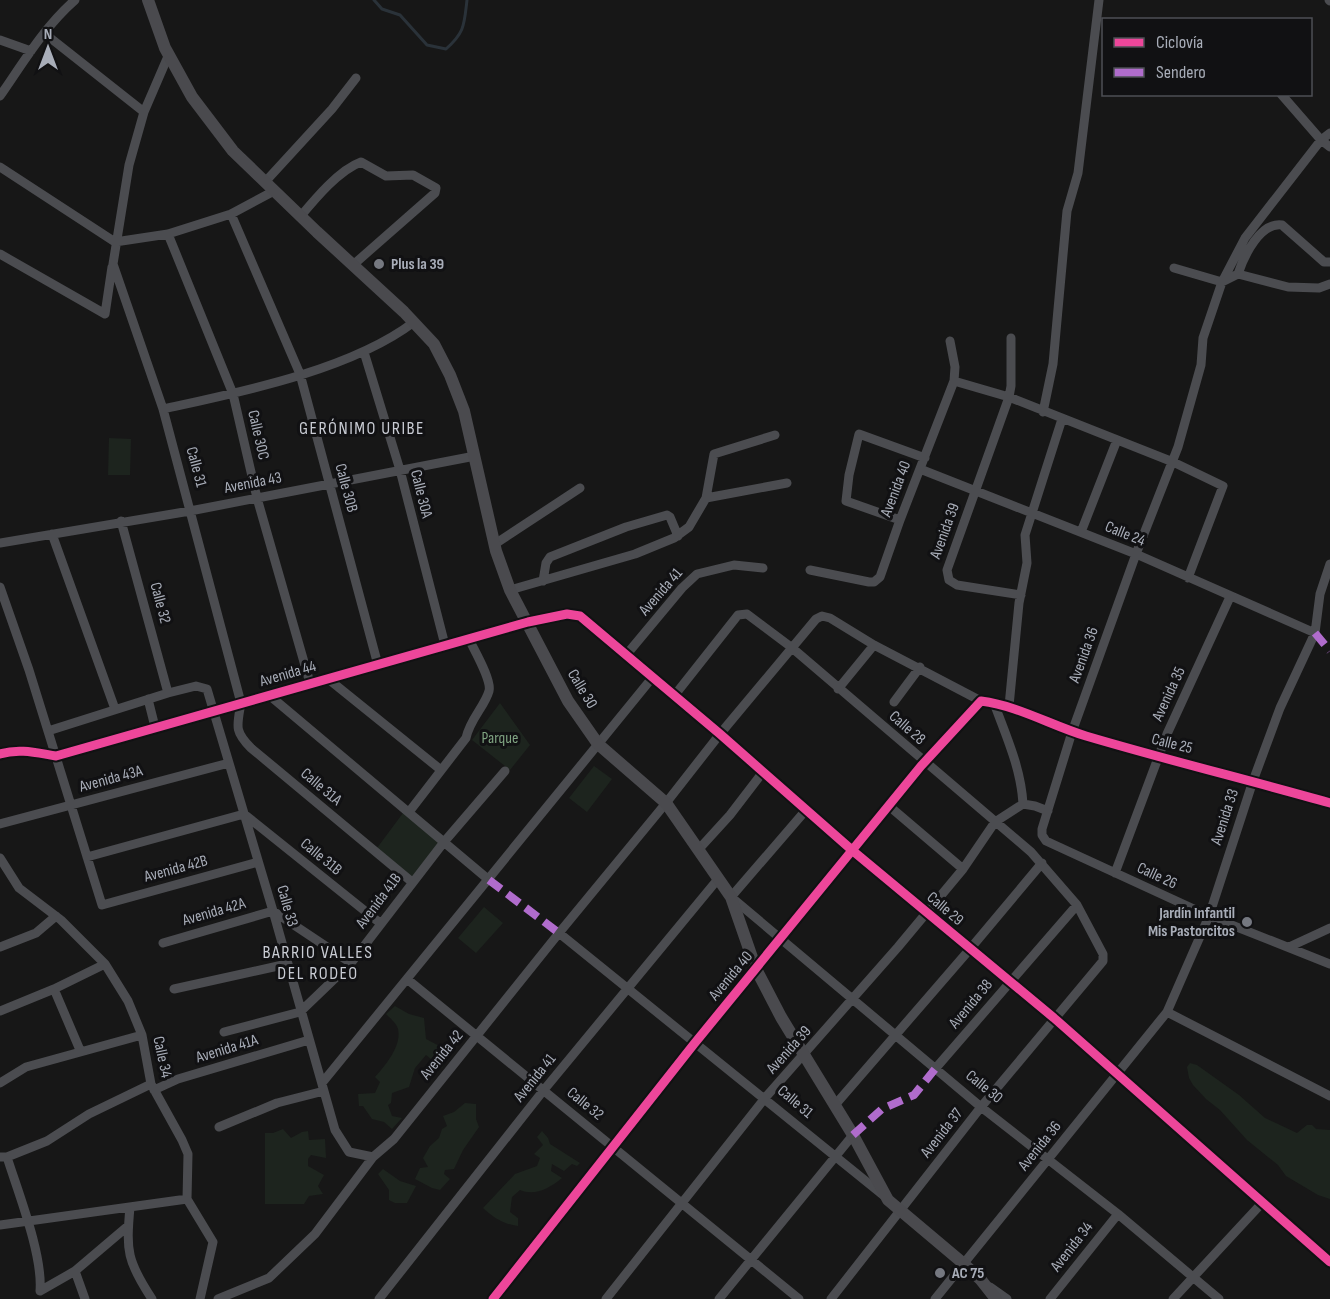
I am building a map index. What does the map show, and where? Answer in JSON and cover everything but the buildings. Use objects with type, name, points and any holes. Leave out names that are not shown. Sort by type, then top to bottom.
[{"type":"main road","name":"Calle 30","points":[[148,0],[169,54],[192,97],[233,151],[300,217],[414,322],[434,344],[450,375],[464,411],[495,544],[510,590],[568,701],[598,744],[666,803],[731,897],[756,969],[803,1055],[835,1105],[888,1200]]},
{"type":"main road","name":"Calle 31","points":[[888,1200],[981,1280]]},
{"type":"main road","points":[[981,1280],[996,1299]]},
{"type":"street","points":[[0,96],[44,33],[75,0]]},
{"type":"street","points":[[1044,412],[1053,364],[1067,211],[1078,173],[1099,0]]},
{"type":"street","points":[[44,33],[144,112]]},
{"type":"street","points":[[0,40],[31,51]]},
{"type":"street","name":"Calle 31","points":[[169,54],[144,112],[129,165],[113,264],[163,410],[241,703]]},
{"type":"street","points":[[265,182],[332,109],[357,78]]},
{"type":"street","points":[[1283,96],[1330,147]]},
{"type":"street","name":"Avenida 36","points":[[1042,835],[1072,732],[1136,554],[1173,462],[1201,365],[1203,338],[1222,282],[1245,238],[1322,140],[1330,133]]},
{"type":"street","points":[[300,217],[315,199],[348,168],[361,162],[386,176],[413,175],[436,188],[435,193],[411,216],[353,265]]},
{"type":"street","points":[[0,167],[115,242],[168,234],[231,214],[274,191]]},
{"type":"street","name":"Calle 30B","points":[[231,214],[300,374],[378,665]]},
{"type":"street","points":[[1238,274],[1242,262],[1256,241],[1267,228],[1275,224],[1282,225],[1324,262],[1330,262]]},
{"type":"street","name":"Calle 30C","points":[[168,234],[233,393],[257,498],[310,683]]},
{"type":"street","points":[[0,254],[105,314],[113,264]]},
{"type":"street","points":[[1174,268],[1222,282],[1238,274],[1288,286],[1318,288],[1330,284]]},
{"type":"street","points":[[163,410],[300,374],[364,352],[403,331],[414,322]]},
{"type":"street","points":[[975,491],[1009,397],[1011,338]]},
{"type":"street","name":"Avenida 40","points":[[810,570],[874,582],[880,577],[954,381],[955,367],[950,341]]},
{"type":"street","name":"Calle 30A","points":[[364,352],[400,470],[445,645]]},
{"type":"street","points":[[954,381],[1009,397],[1173,462],[1223,486],[1188,578]]},
{"type":"street","points":[[666,803],[791,647],[816,619],[822,616],[830,618],[874,645],[981,701],[1009,706],[1021,595],[1027,562],[1025,535],[1062,418]]},
{"type":"street","points":[[900,520],[846,501],[849,475],[859,434],[924,458]]},
{"type":"street","points":[[510,590],[635,554],[678,536],[690,527],[706,498],[714,454],[775,435]]},
{"type":"street","points":[[1081,532],[1116,440]]},
{"type":"street","name":"Avenida 43","points":[[0,543],[190,511],[475,456]]},
{"type":"street","name":"Calle 24","points":[[920,469],[1136,554],[1315,633]]},
{"type":"street","points":[[706,498],[787,483]]},
{"type":"street","points":[[495,544],[580,489]]},
{"type":"street","name":"Avenida 39","points":[[975,491],[947,570],[947,576],[957,585],[1021,595]]},
{"type":"street","points":[[543,581],[546,563],[550,557],[636,524],[667,515],[678,536]]},
{"type":"street","name":"Calle 32","points":[[121,521],[168,693]]},
{"type":"street","points":[[52,534],[115,710]]},
{"type":"street","name":"Avenida 33","points":[[1167,1012],[1209,916],[1253,781],[1281,708],[1315,633],[1320,594],[1330,564]]},
{"type":"street","name":"Avenida 41","points":[[627,654],[682,588],[697,574],[734,565],[763,568]]},
{"type":"street","points":[[0,587],[87,857],[244,814]]},
{"type":"street","points":[[1320,594],[1330,598]]},
{"type":"street","name":"Avenida 35","points":[[1115,873],[1157,757],[1230,597]]},
{"type":"street","name":"Calle 29","points":[[528,622],[567,614],[580,616],[926,913],[1054,1018],[1330,1262]]},
{"type":"street","name":"Calle 28","points":[[674,696],[738,615],[747,614],[791,647],[1042,862],[1077,905],[1103,954],[1103,961]]},
{"type":"street","name":"Avenida 44","points":[[56,756],[528,622]]},
{"type":"street","points":[[409,812],[466,738],[468,727],[489,693],[488,681],[469,639]]},
{"type":"street","points":[[838,689],[874,645]]},
{"type":"street","points":[[894,702],[916,666]]},
{"type":"street","points":[[327,678],[441,770]]},
{"type":"street","points":[[219,1127],[323,1087],[406,979],[652,678]]},
{"type":"street","name":"Calle 33","points":[[168,693],[202,686],[207,689],[335,1130],[344,1147],[355,1155],[373,1157]]},
{"type":"street","points":[[48,731],[168,693]]},
{"type":"street","points":[[269,695],[489,880]]},
{"type":"street","points":[[147,699],[155,727]]},
{"type":"street","name":"Avenida 40","points":[[493,1299],[694,1044],[889,806],[981,701]]},
{"type":"street","name":"Calle 31A","points":[[241,703],[237,726],[238,735],[412,882]]},
{"type":"street","points":[[994,703],[1010,743],[1018,771],[1023,804]]},
{"type":"street","name":"Calle 25","points":[[1009,706],[1072,732],[1330,803]]},
{"type":"street","points":[[0,754],[12,750],[23,750],[56,756]]},
{"type":"street","name":"Avenida 43A","points":[[0,824],[229,763]]},
{"type":"street","name":"Avenida 41B","points":[[224,1032],[300,1012],[351,963],[444,842],[505,771]]},
{"type":"street","points":[[699,849],[764,772]]},
{"type":"street","name":"Avenida 42","points":[[218,1299],[269,1278],[315,1234],[373,1157],[394,1139],[558,933],[666,803]]},
{"type":"street","points":[[995,822],[1023,804],[1048,811]]},
{"type":"street","points":[[889,806],[963,869]]},
{"type":"street","points":[[731,897],[806,810]]},
{"type":"street","name":"Calle 31B","points":[[244,814],[380,923]]},
{"type":"street","name":"Avenida 39","points":[[606,1299],[765,1098],[963,869],[995,822]]},
{"type":"street","name":"Calle 26","points":[[1042,835],[1046,841],[1209,916],[1330,964]]},
{"type":"street","name":"Avenida 42B","points":[[87,857],[102,905],[258,862]]},
{"type":"street","name":"Calle 34","points":[[0,858],[19,888],[56,916],[105,964],[128,1001],[142,1035],[153,1087],[183,1140],[188,1154],[187,1199]]},
{"type":"street","points":[[835,1105],[897,1035],[1042,862]]},
{"type":"street","name":"Avenida 41","points":[[379,1299],[543,1091],[718,879]]},
{"type":"street","name":"Calle 30","points":[[731,897],[981,1107],[1118,1214],[1219,1299]]},
{"type":"street","name":"Avenida 38","points":[[935,1069],[1077,905]]},
{"type":"street","points":[[273,911],[351,963]]},
{"type":"street","name":"Avenida 42A","points":[[163,943],[273,911]]},
{"type":"street","points":[[0,947],[36,933],[56,916]]},
{"type":"street","points":[[1289,947],[1330,928]]},
{"type":"street","name":"Calle 31","points":[[558,933],[694,1044],[765,1098],[888,1200]]},
{"type":"street","name":"Avenida 37","points":[[831,1299],[981,1107],[1103,961]]},
{"type":"street","points":[[0,1011],[54,989],[105,964]]},
{"type":"street","points":[[174,989],[287,964]]},
{"type":"street","name":"Calle 32","points":[[406,979],[799,1299]]},
{"type":"street","points":[[54,989],[80,1050]]},
{"type":"street","points":[[1167,1012],[1330,1096]]},
{"type":"street","name":"Avenida 36","points":[[935,1299],[1167,1012]]},
{"type":"street","points":[[0,1083],[26,1067],[80,1050],[142,1035]]},
{"type":"street","name":"Avenida 41A","points":[[3,1157],[46,1141],[89,1114],[153,1087],[309,1040]]},
{"type":"street","points":[[718,1299],[853,1136]]},
{"type":"street","points":[[3,1157],[27,1220],[41,1279],[37,1295]]},
{"type":"street","points":[[0,1225],[187,1199],[213,1242],[200,1299]]},
{"type":"street","points":[[1173,1299],[1262,1203]]},
{"type":"street","points":[[130,1207],[127,1240],[132,1268],[152,1299]]},
{"type":"street","name":"Avenida 34","points":[[1050,1299],[1118,1214]]},
{"type":"street","points":[[37,1295],[75,1271],[128,1226]]},
{"type":"street","points":[[75,1271],[85,1299]]},
{"type":"street","name":"Calle 31","points":[[981,1280],[1007,1299]]},
{"type":"green space","points":[[109,438],[131,439],[130,475],[108,475]]},
{"type":"green space","name":"Parque","points":[[500,703],[530,745],[510,770],[472,740]]},
{"type":"green space","points":[[594,766],[612,779],[587,812],[569,798]]},
{"type":"green space","points":[[403,813],[441,842],[411,878],[377,848]]},
{"type":"green space","points":[[484,907],[503,923],[476,953],[458,938]]},
{"type":"green space","points":[[395,1006],[409,1014],[424,1018],[426,1039],[451,1052],[442,1068],[426,1055],[415,1068],[409,1087],[392,1093],[391,1103],[388,1105],[392,1116],[402,1118],[392,1129],[384,1122],[372,1119],[363,1106],[359,1106],[358,1094],[375,1093],[380,1082],[375,1077],[388,1061],[398,1042],[398,1029],[386,1014]]},
{"type":"green space","points":[[1190,1063],[1197,1065],[1239,1095],[1265,1118],[1297,1133],[1307,1125],[1312,1125],[1316,1129],[1330,1130],[1330,1199],[1318,1195],[1286,1176],[1278,1165],[1247,1140],[1193,1085],[1187,1067]]},
{"type":"green space","points":[[465,1103],[476,1104],[476,1119],[479,1127],[463,1150],[454,1169],[445,1170],[444,1174],[450,1179],[440,1190],[432,1188],[415,1179],[420,1168],[428,1167],[423,1158],[430,1146],[439,1138],[442,1129],[447,1126],[443,1116],[454,1112]]},
{"type":"green space","points":[[283,1129],[291,1138],[308,1131],[309,1140],[325,1139],[326,1158],[311,1155],[308,1159],[308,1166],[324,1175],[318,1186],[323,1194],[309,1196],[304,1204],[265,1204],[265,1133]]},
{"type":"green space","points":[[542,1131],[550,1144],[580,1163],[577,1166],[572,1164],[564,1171],[552,1164],[551,1171],[562,1178],[541,1190],[525,1192],[520,1190],[512,1197],[510,1212],[518,1218],[518,1226],[503,1222],[483,1208],[515,1174],[537,1166],[540,1158],[534,1154],[543,1145],[537,1137]]},
{"type":"green space","points":[[383,1169],[400,1181],[416,1186],[407,1203],[395,1203],[389,1200],[389,1190],[378,1174]]},
{"type":"waterway","points":[[374,0],[382,9],[400,15],[427,45],[446,49],[460,33],[467,0]]},
{"type":"marked path","points":[[1315,633],[1330,651]]},
{"type":"marked path","points":[[489,880],[559,933]]},
{"type":"marked path","points":[[853,1135],[882,1109],[914,1095],[935,1069]]},
{"type":"cycle path","points":[[0,754],[21,751],[56,756],[528,622],[567,614],[580,616],[720,734],[853,851],[1054,1018],[1330,1262]]},
{"type":"cycle path","points":[[493,1299],[694,1044],[921,766],[981,701],[1021,711],[1086,736],[1330,803]]},
{"type":"place","name":"Plus la 39","points":[[379,264]]},
{"type":"place","name":"Jardín Infantil Mis Pastorcitos","points":[[1247,922]]},
{"type":"place","name":"AC 75","points":[[940,1273]]},
{"type":"district","name":"GERÓNIMO URIBE","points":[[362,428]]},
{"type":"district","name":"BARRIO VALLES DEL RODEO","points":[[318,962]]}]
